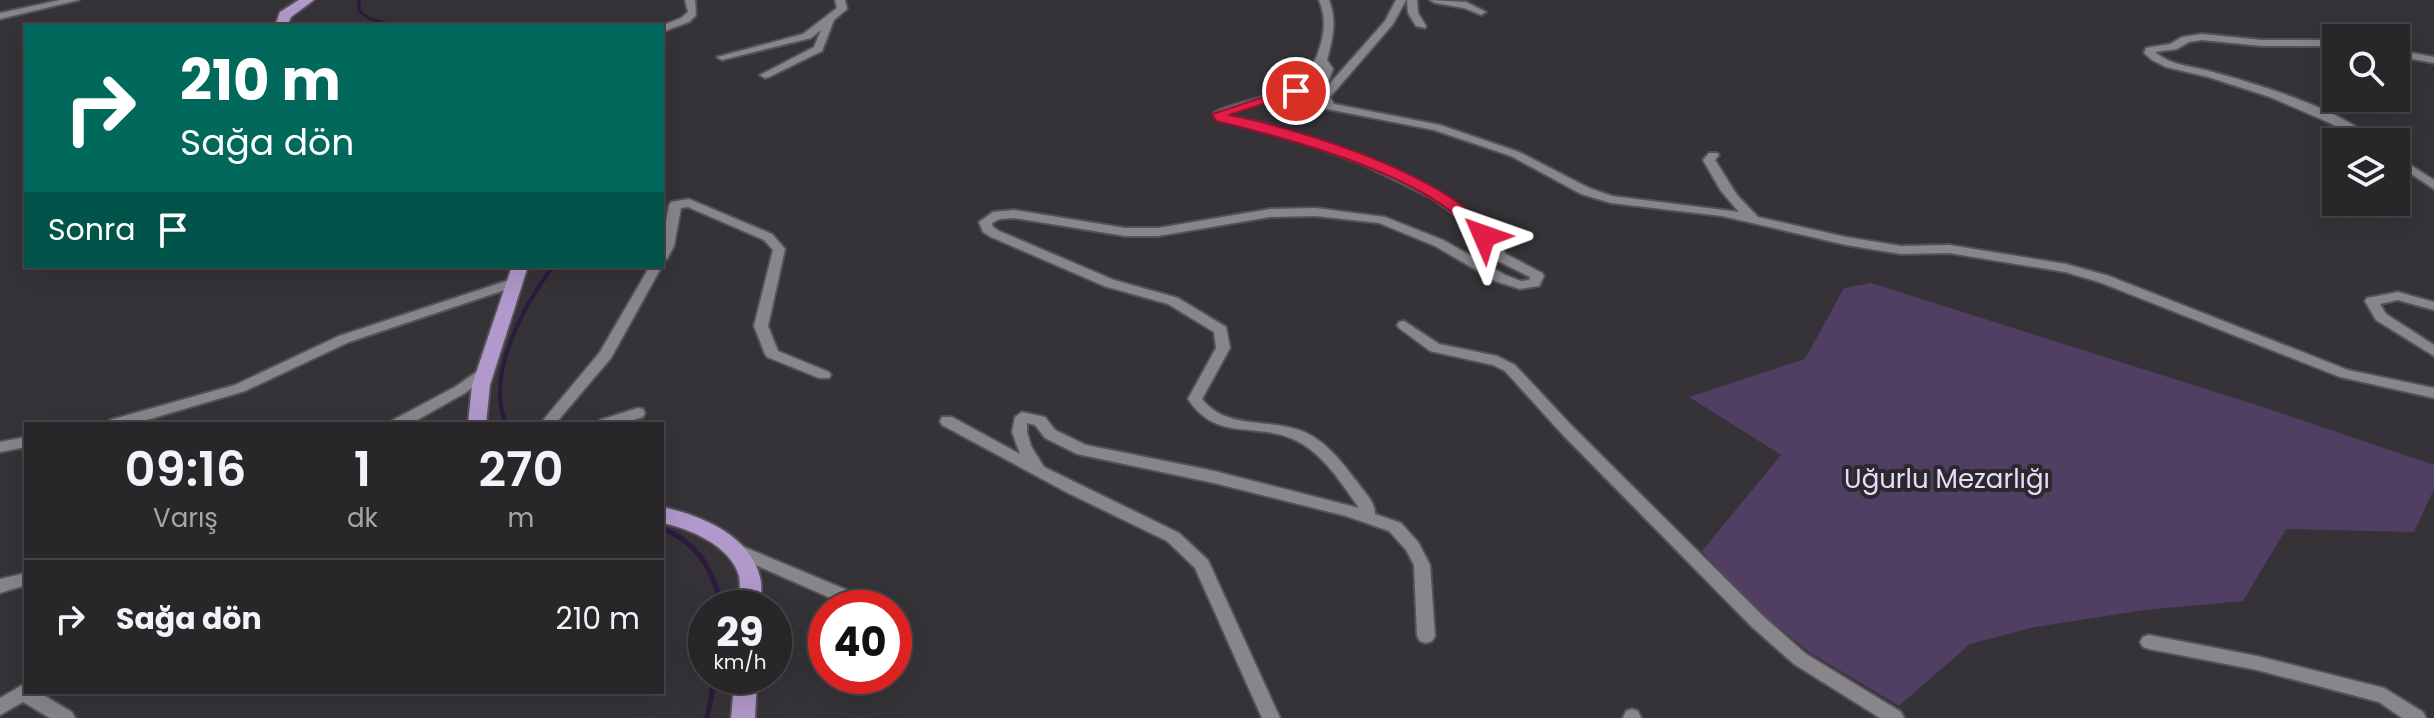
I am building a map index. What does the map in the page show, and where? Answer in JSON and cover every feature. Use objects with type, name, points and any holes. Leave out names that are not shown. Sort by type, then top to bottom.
[{"type":"main road","points":[[282,24],[285,15],[308,0]]},
{"type":"main road","points":[[477,422],[485,371],[517,274]]},
{"type":"main road","points":[[664,516],[701,526],[728,546],[749,573],[749,590]]},
{"type":"main road","points":[[743,718],[745,694]]},
{"type":"street","points":[[0,16],[74,0]]},
{"type":"street","points":[[664,28],[685,20],[693,13],[690,0]]},
{"type":"street","points":[[722,57],[791,42],[830,21],[842,9],[840,0]]},
{"type":"street","points":[[1324,0],[1332,19],[1322,60],[1308,82],[1296,91],[1228,110],[1219,114],[1221,118],[1306,140],[1366,162],[1436,195],[1477,225],[1501,257],[1537,276],[1534,283],[1520,285],[1500,278],[1439,243],[1381,220],[1316,212],[1270,213],[1158,232],[1125,232],[1014,214],[997,215],[985,222],[987,229],[995,234],[1109,283],[1173,301],[1221,330],[1223,348],[1195,399],[1199,407],[1206,415],[1226,423],[1296,434],[1322,450],[1367,507],[1367,518]]},
{"type":"street","points":[[1327,105],[1324,97],[1389,22],[1401,0]]},
{"type":"street","points":[[1412,0],[1413,13],[1421,26]]},
{"type":"street","points":[[1435,0],[1466,5],[1481,12]]},
{"type":"street","points":[[765,75],[818,49],[830,21]]},
{"type":"street","points":[[2322,43],[2262,43],[2202,37],[2186,39],[2173,47],[2150,50],[2149,53],[2159,62],[2213,75],[2339,121],[2350,128]]},
{"type":"street","points":[[2410,56],[2434,60]]},
{"type":"street","points":[[1322,60],[1328,69],[1317,97],[1327,105],[1436,127],[1515,154],[1585,191],[1611,199],[1722,212],[1901,250],[1949,249],[2066,268],[2104,279],[2345,374],[2434,393]]},
{"type":"street","points":[[1713,155],[1709,160],[1737,206],[1755,219]]},
{"type":"street","points":[[2410,169],[2434,185]]},
{"type":"street","points":[[664,253],[675,205],[689,203],[768,237],[779,249],[761,326],[766,340],[772,354],[824,375]]},
{"type":"street","points":[[549,422],[606,355],[655,268]]},
{"type":"street","points":[[122,422],[240,388],[344,339],[517,274]]},
{"type":"street","points":[[2430,300],[2398,296],[2372,301],[2381,317],[2434,351]]},
{"type":"street","points":[[1404,325],[1435,348],[1497,361],[1510,368],[1568,431],[1758,622],[1800,659],[1895,718]]},
{"type":"street","points":[[402,422],[460,390],[485,371]]},
{"type":"street","points":[[611,422],[638,413]]},
{"type":"street","points":[[1039,471],[1022,446],[1018,427],[1022,417],[1040,421],[1050,434],[1082,450],[1214,477],[1395,527],[1412,546],[1422,565],[1426,636]]},
{"type":"street","points":[[947,421],[1039,471],[1173,537],[1202,564],[1271,718]]},
{"type":"street","points":[[0,447],[24,442]]},
{"type":"street","points":[[728,546],[829,590]]},
{"type":"street","points":[[0,586],[24,580]]},
{"type":"street","points":[[2149,642],[2257,663],[2384,696],[2417,718]]},
{"type":"street","points":[[0,707],[24,693]]},
{"type":"street","points":[[28,694],[66,718]]},
{"type":"green space","name":"Uğurlu Mezarlığı","points":[[1871,283],[2263,407],[2434,465],[2434,489],[2414,532],[2286,529],[2243,601],[2145,610],[2035,627],[1970,644],[1899,706],[1809,652],[1754,607],[1702,551],[1781,455],[1689,397],[1805,359],[1844,288]]},
{"type":"waterway","points":[[359,0],[359,11],[370,19],[389,24]]},
{"type":"waterway","points":[[505,422],[500,384],[504,363],[530,300],[552,268]]},
{"type":"waterway","points":[[664,529],[695,550],[709,570],[717,590]]},
{"type":"waterway","points":[[707,718],[712,694]]},
{"type":"route","points":[[1296,91],[1219,114],[1221,118],[1262,126],[1366,162],[1436,195],[1477,225],[1484,236]]}]
